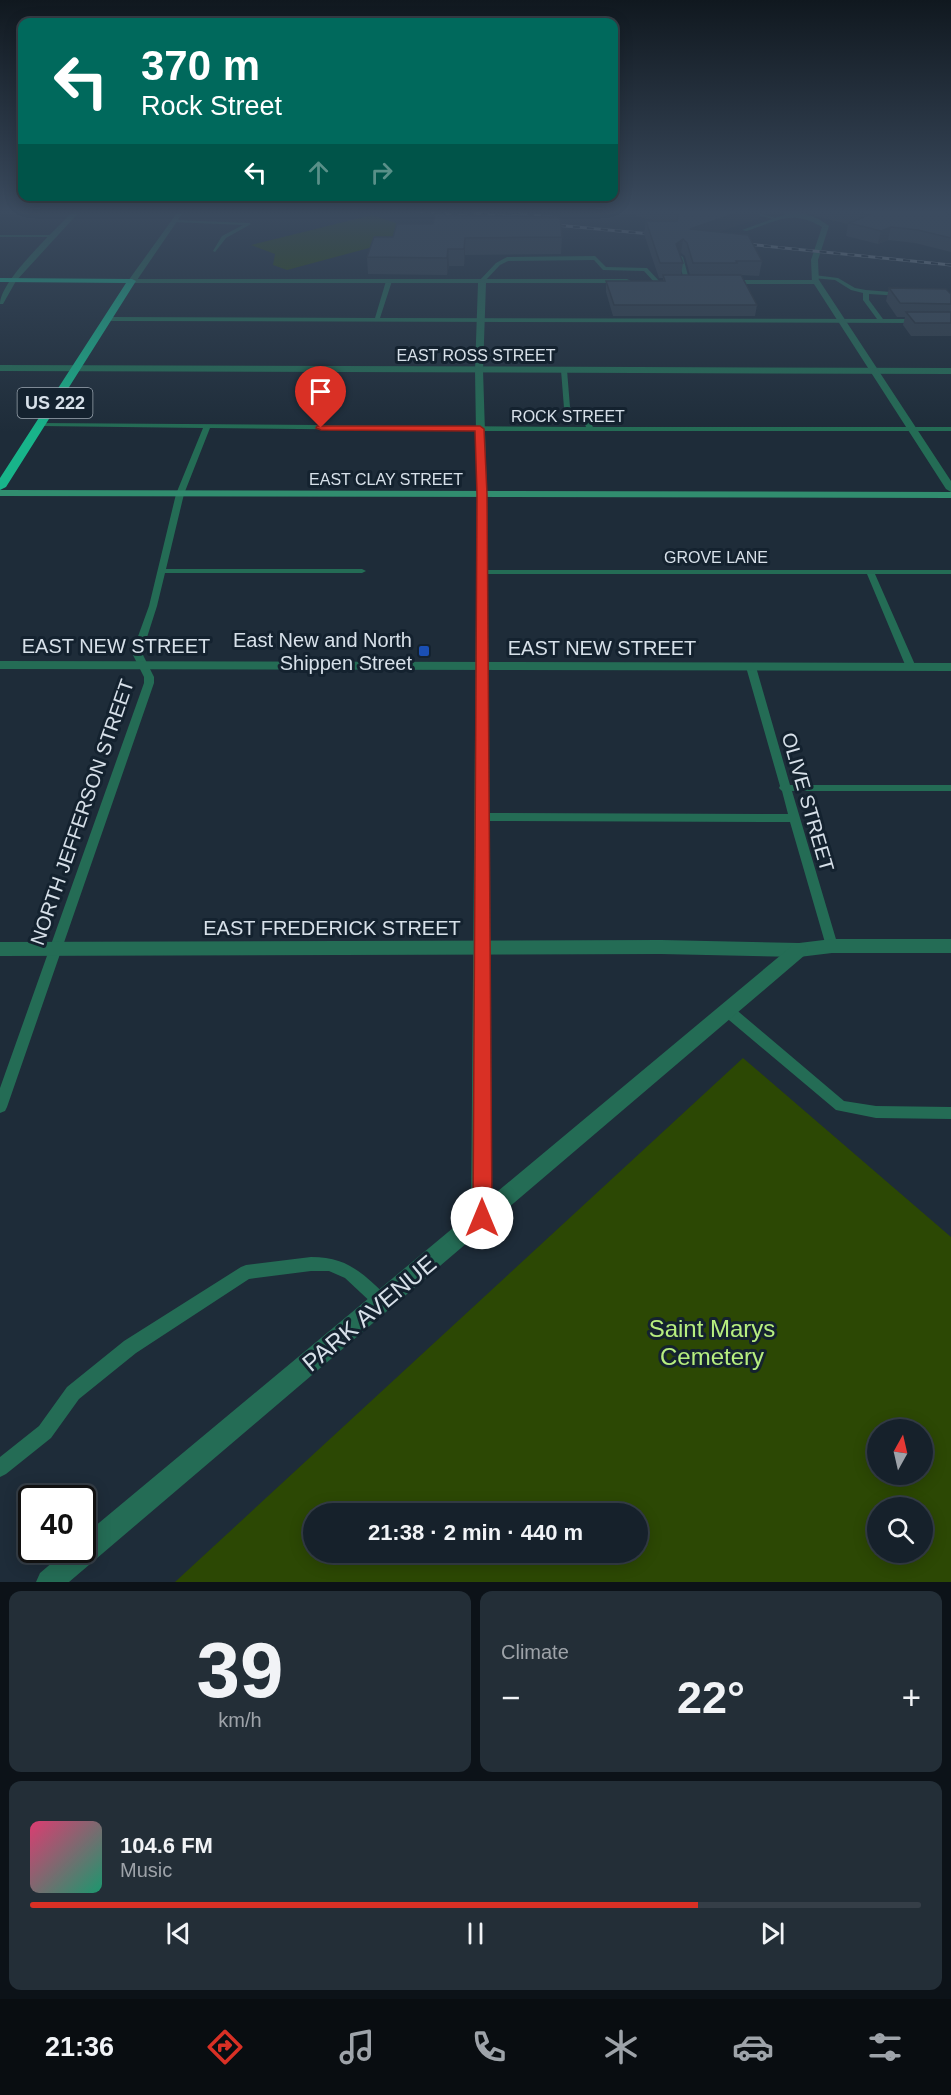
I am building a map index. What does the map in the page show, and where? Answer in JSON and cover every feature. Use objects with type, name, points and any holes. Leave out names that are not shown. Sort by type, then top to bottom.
[{"type":"highway","name":"US 222","points":[[0,487],[130,284]]},
{"type":"main road","name":"EAST CLAY STREET","points":[[0,493],[951,495]]},
{"type":"street","points":[[0,302],[11,284]]},
{"type":"street","points":[[482,284],[480,429],[482,494],[482,1218]]},
{"type":"street","points":[[818,284],[951,489]]},
{"type":"street","name":"EAST ROSS STREET","points":[[0,368],[951,371]]},
{"type":"street","name":"EAST NEW STREET","points":[[0,665],[951,667]]},
{"type":"street","name":"EAST FREDERICK STREET","points":[[0,949],[799,950],[832,946],[951,946]]},
{"type":"street","name":"PARK AVENUE","points":[[49,1582],[799,950]]},
{"type":"lane","points":[[377,320],[388,284]]},
{"type":"lane","points":[[846,284],[866,292],[912,294]]},
{"type":"lane","points":[[866,292],[866,300],[881,321]]},
{"type":"lane","points":[[109,320],[928,321]]},
{"type":"lane","points":[[564,370],[567,408],[588,423],[590,429]]},
{"type":"lane","name":"ROCK STREET","points":[[41,424],[480,429],[951,429]]},
{"type":"lane","name":"NORTH JEFFERSON STREET","points":[[0,1107],[149,683],[149,677],[137,653],[153,606],[180,494],[207,427]]},
{"type":"lane","points":[[161,571],[362,571]]},
{"type":"lane","name":"GROVE LANE","points":[[482,572],[951,572]]},
{"type":"lane","points":[[870,572],[911,667]]},
{"type":"lane","name":"OLIVE STREET","points":[[751,668],[784,788],[832,946]]},
{"type":"lane","points":[[784,788],[951,788]]},
{"type":"lane","points":[[482,817],[793,818]]},
{"type":"lane","points":[[728,1011],[841,1106],[876,1112],[951,1113]]},
{"type":"lane","points":[[0,1468],[45,1431],[73,1393],[130,1347],[246,1272],[329,1264],[350,1273],[382,1302]]},
{"type":"green space","name":"Saint Marys Cemetery","points":[[743,1058],[951,1237],[951,1582],[175,1582]]},
{"type":"building","points":[[607,284],[746,284],[757,305],[614,305]]},
{"type":"building","points":[[889,288],[946,289],[951,294],[951,304],[900,303]]},
{"type":"building","points":[[906,312],[951,312],[951,323],[915,323]]},
{"type":"place","name":"East New and North Shippen Street","points":[[424,651]]},
{"type":"route","points":[[321,428],[480,429],[482,494],[482,1218]]}]
